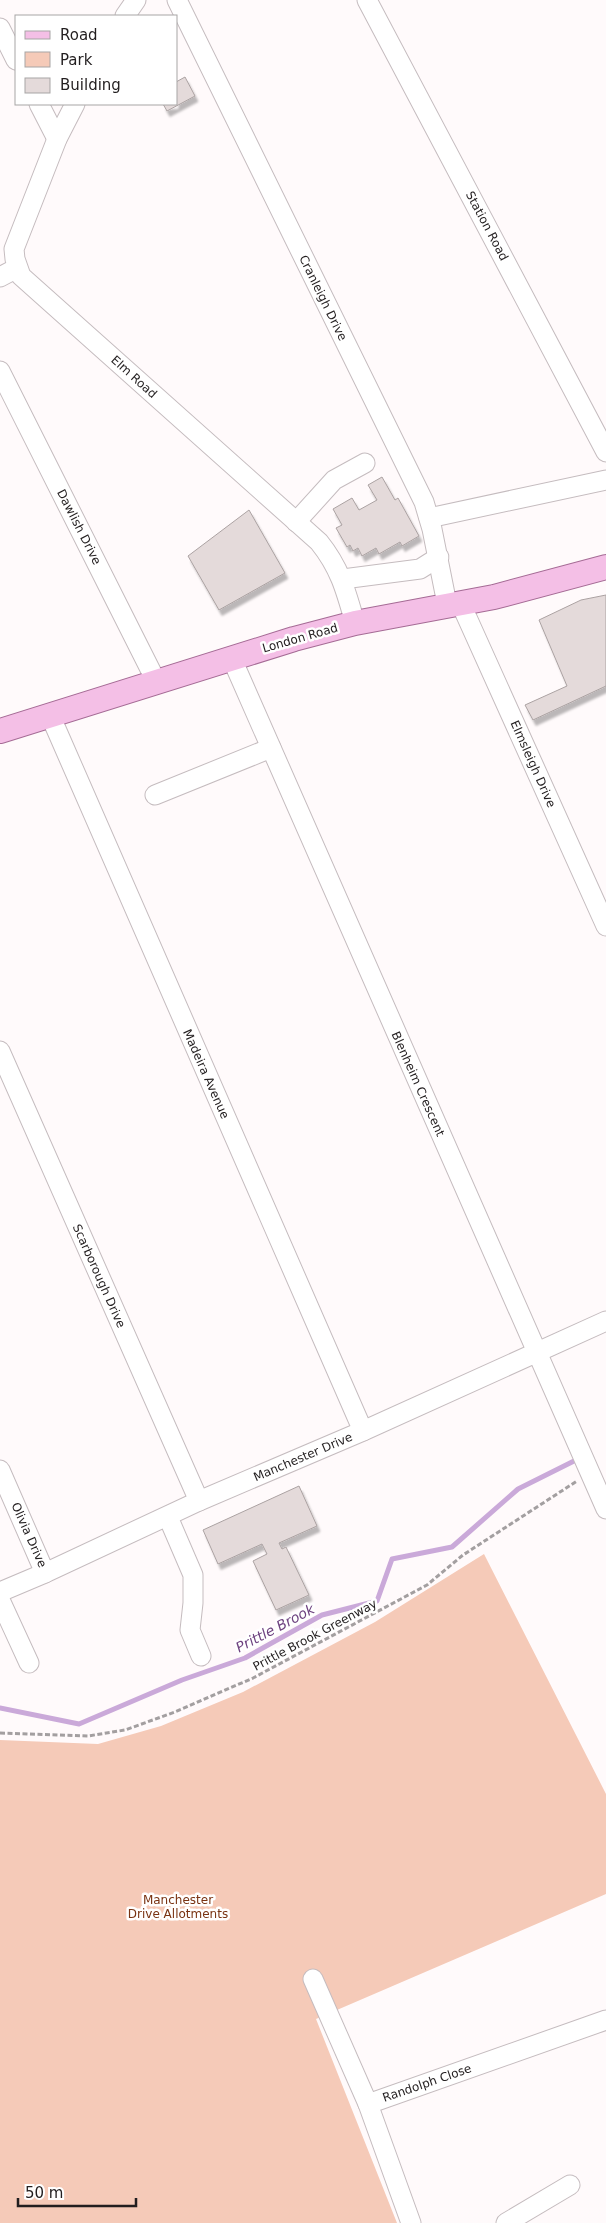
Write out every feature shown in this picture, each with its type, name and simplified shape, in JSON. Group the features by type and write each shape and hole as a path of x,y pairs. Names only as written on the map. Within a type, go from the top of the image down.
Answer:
{"main road":[{"name":"London Road","path":"1,728 157,683 294,639 356,623 453,603 494,597 606,567"}],"street":[{"path":"126,15 136,0"},
{"name":"Cranleigh Drive","path":"177,0 424,502 453,603"},
{"name":"Station Road","path":"368,0 606,452"},
{"path":"0,28 15,58"},
{"path":"40,105 57,139"},
{"path":"0,277 17,268 14,249 57,139 74,105"},
{"name":"Elm Road","path":"17,268 26,280 319,542 332,559 343,579 356,623"},
{"name":"Dawlish Drive","path":"0,371 157,683"},
{"path":"296,522 334,480 364,463"},
{"path":"429,518 606,480"},
{"path":"343,579 420,569 439,557"},
{"name":"Elmsleigh Drive","path":"453,603 606,926"},
{"name":"Blenheim Crescent","path":"232,659 606,1509"},
{"name":"Madeira Avenue","path":"50,715 363,1432"},
{"path":"155,795 271,748"},
{"name":"Scarborough Drive","path":"0,1051 199,1501"},
{"name":"Manchester Drive","path":"0,1592 168,1517 199,1501 363,1432 606,1321"},
{"name":"Olivia Drive","path":"0,1470 45,1573"},
{"path":"168,1517 193,1575 193,1603 190,1630 202,1656"},
{"path":"0,1600 29,1663"},
{"path":"313,1979 368,2104"},
{"name":"Randolph Close","path":"411,2223 368,2104 606,2020"},
{"path":"506,2223 570,2185"}],"path":[{"name":"Prittle Brook Greenway","path":"0,1733 88,1736 125,1730 184,1708 253,1678 427,1585 463,1555 590,1473"}],"green space":[{"name":"Manchester Drive Allotments","path":"484,1554 606,1794 606,1894 316,2019 397,2223 0,2223 0,1740 98,1744 161,1726 243,1692 375,1622"}],"building":[{"path":"185,77 195,96 167,111 164,105 178,105 178,81"},
{"path":"382,477 395,500 398,498 419,536 402,546 400,542 379,554 376,548 362,556 358,548 353,551 350,545 347,547 336,528 342,525 333,509 352,498 359,510 377,500 368,485"},
{"path":"249,510 285,573 219,610 188,556"},
{"path":"606,595 606,686 533,720 525,705 567,686 539,620 581,600"},
{"path":"299,1486 317,1526 279,1543 282,1549 286,1547 309,1595 276,1610 253,1561 267,1554 262,1544 218,1564 203,1530"}],"waterway":[{"name":"Prittle Brook","path":"0,1708 79,1724 182,1680 245,1658 322,1615 377,1601 392,1559 452,1547 518,1489 574,1461"}]}
